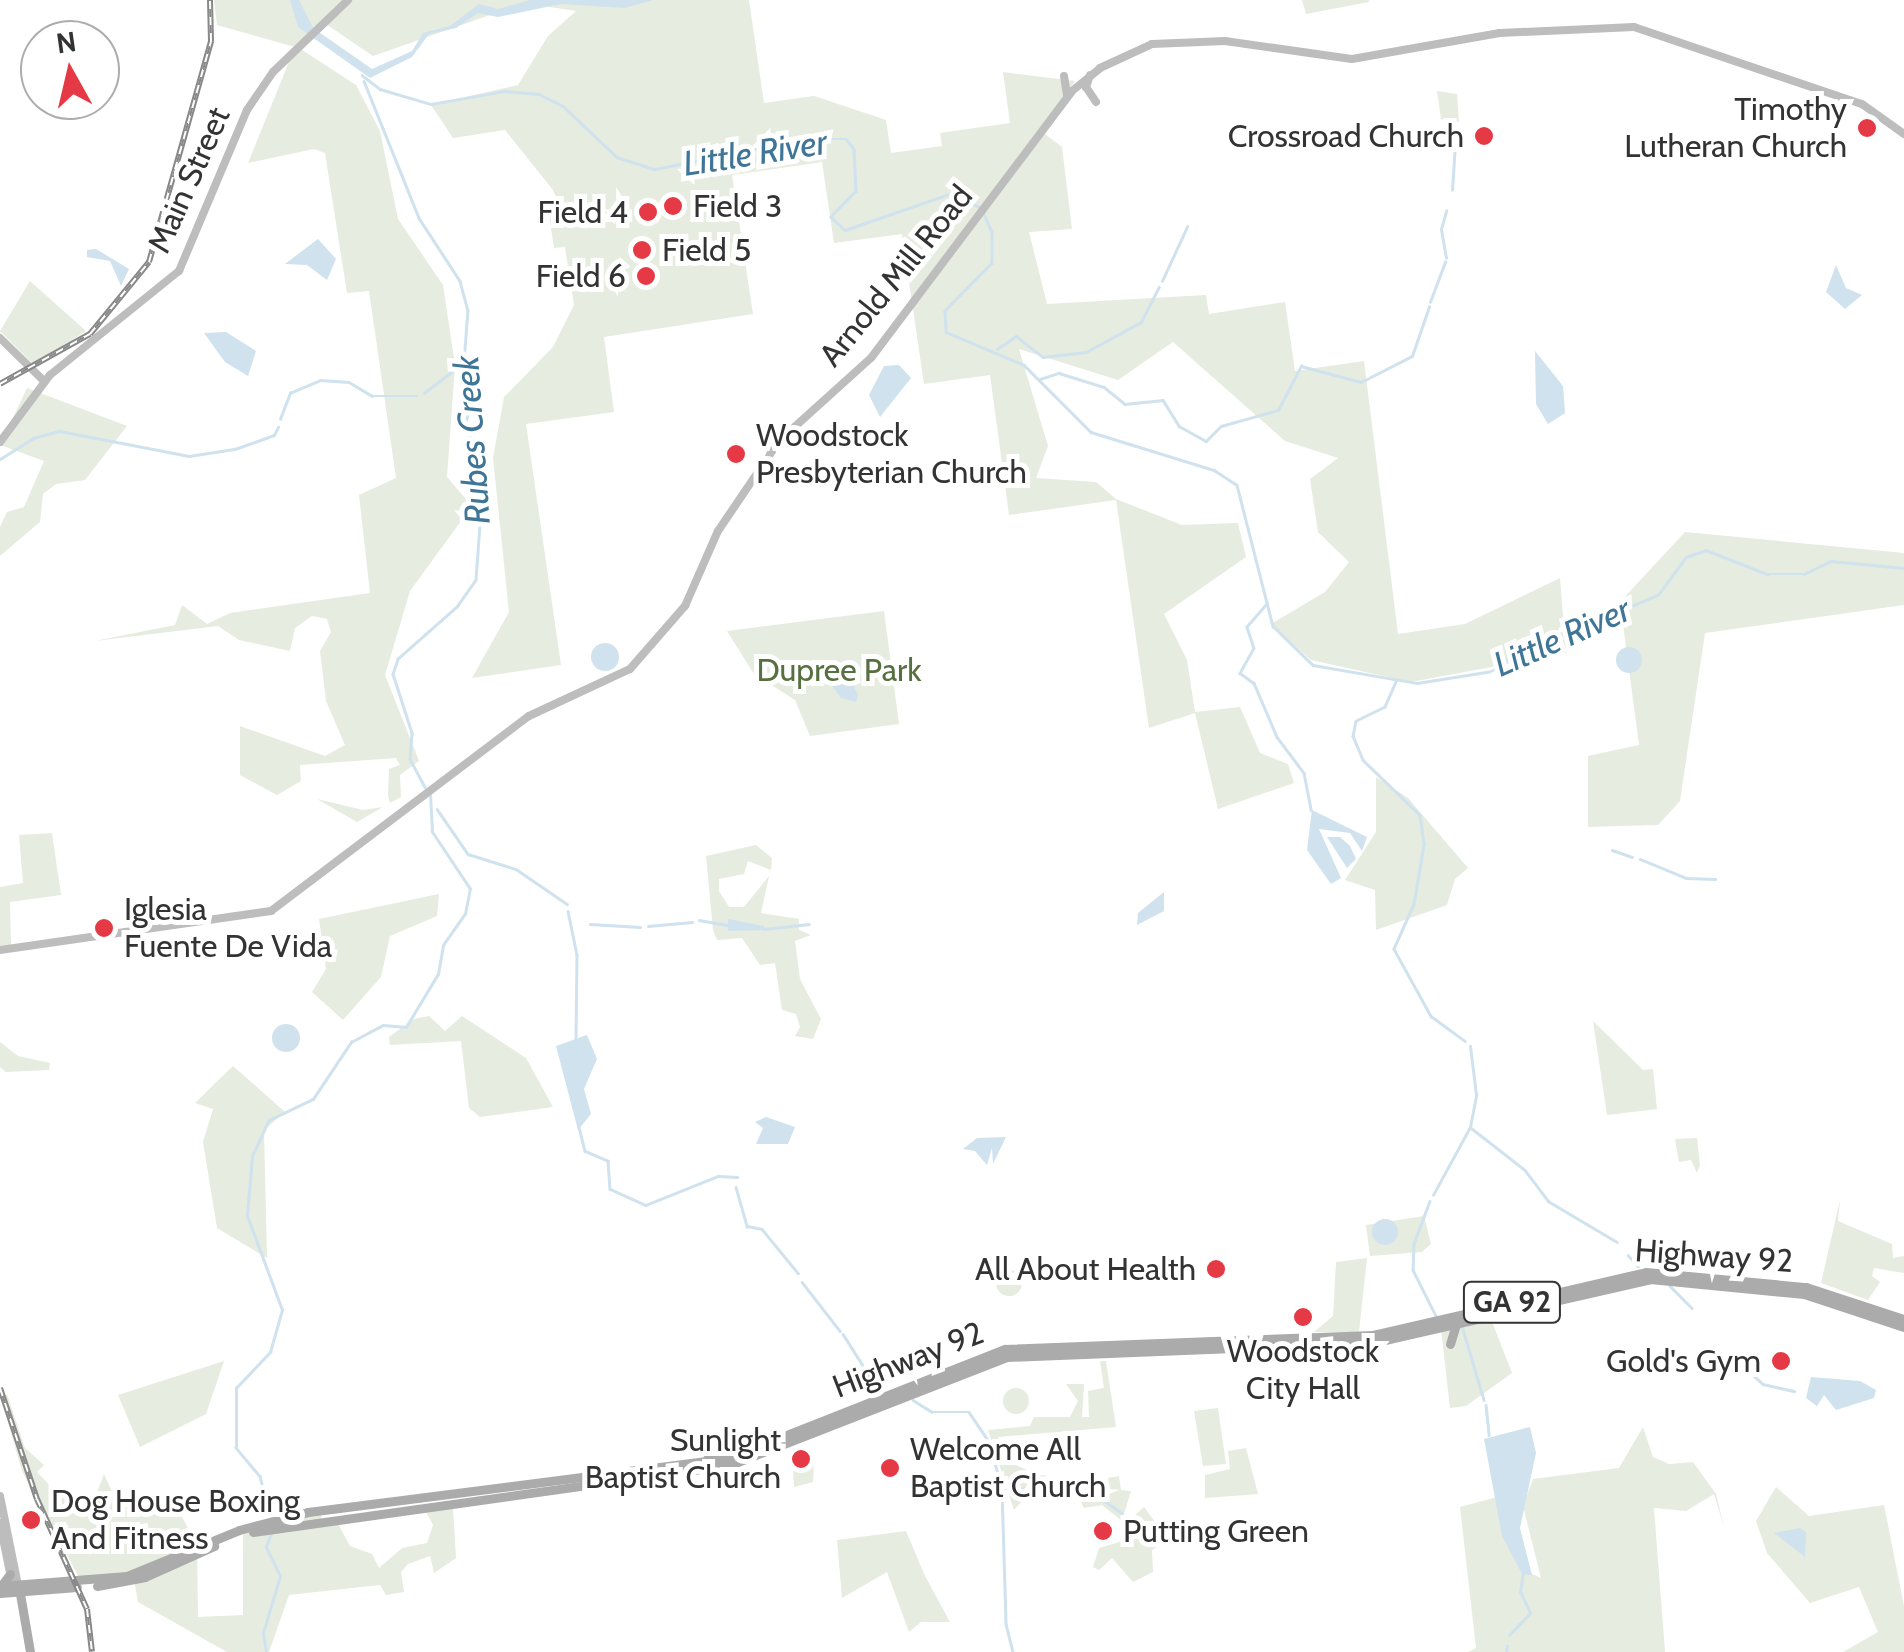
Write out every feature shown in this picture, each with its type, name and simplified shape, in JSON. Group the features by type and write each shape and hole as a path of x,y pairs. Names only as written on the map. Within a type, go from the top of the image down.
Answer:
{"main road":[{"name":"Main Street","path":"0,442 42,383 179,271 244,116 297,47 348,0"},
{"name":"Arnold Mill Road","path":"0,950 270,911 529,716 626,672 685,606 712,542 779,441 868,362 1067,97 1091,74 1172,39 1352,58 1512,32 1646,29 1869,107 1904,134"},
{"path":"1503,45 1512,32"},
{"path":"1091,74 1086,86 1096,102"},
{"path":"1064,76 1067,97 1083,96"},
{"path":"1050,118 1053,134"},
{"path":"0,341 42,383"},
{"name":"Highway 92","path":"99,1583 298,1514 700,1473 975,1354 1121,1350 1278,1339 1287,1328 1296,1338 1387,1333 1626,1274 1660,1272 1669,1261 1676,1273 1693,1274 1704,1264 1712,1280"},
{"name":"Highway 92","path":"714,1464 852,1420 983,1362 1061,1342 1144,1351 1153,1358 1159,1350 1178,1347 1193,1350 1376,1342 1626,1282 1730,1278 1740,1269 1751,1284 1814,1297 1904,1327"},
{"path":"1712,1280 1740,1294 1751,1284"},
{"name":"Highway 92","path":"1751,1284 1814,1288 1904,1319"},
{"path":"1434,1329 1445,1331 1450,1344 1450,1330 1458,1323"},
{"path":"1024,1352 1061,1342 1100,1345"},
{"path":"1366,1358 1376,1342"},
{"path":"929,1384 975,1354"},
{"path":"851,1400 864,1403"},
{"path":"700,1473 714,1464 702,1448"},
{"path":"700,1473 743,1453"},
{"name":"Highway 92","path":"14,1589 132,1580 236,1538 299,1521 700,1473"},
{"path":"0,1496 14,1589"},
{"path":"0,1523 27,1652"}],"green space":[{"path":"214,0 749,0 764,103 814,96 886,120 891,153 942,146 940,133 1010,123 1003,72 1075,81 1041,131 1062,147 1072,229 1029,232 1047,304 1206,295 1209,314 1285,302 1295,371 1364,361 1398,634 1465,624 1560,578 1566,653 1411,682 1311,660 1271,624 1325,592 1349,562 1318,532 1310,479 1338,458 1285,441 1173,342 1118,380 1019,349 1048,446 1036,478 1096,482 1116,499 1182,525 1238,523 1246,557 1164,614 1187,660 1195,712 1240,707 1260,753 1288,764 1294,783 1218,809 1195,713 1149,728 1116,500 1009,515 990,375 924,384 902,234 834,243 822,162 732,175 753,314 604,337 614,412 526,424 561,665 472,678 509,612 493,458 504,397 553,347 574,305 565,247 554,248 547,201 557,199 553,190 505,130 453,138 431,105 518,85 548,36 576,11 524,3 373,56 323,22 296,46 356,85 380,131 398,219 443,285 455,365 447,477 472,506 410,591 385,675 419,761 400,775 401,797 390,803 388,796 389,769 400,765 396,758 300,765 301,781 277,795 240,775 240,726 325,756 345,745 326,701 320,651 331,632 327,619 312,616 295,628 290,651 239,640 218,626 95,641 175,625 182,605 207,624 230,613 370,593 359,495 396,478 369,291 347,293 325,153 314,149 248,163 295,47 217,25"},
{"path":"1302,0 1369,0 1369,2 1306,14"},
{"path":"1437,91 1457,94 1459,122 1441,119"},
{"path":"30,281 86,331 34,365 0,331"},
{"path":"27,388 127,426 85,480 56,484 43,494 40,522 0,556 0,527 7,512 24,507 44,461 0,445"},
{"path":"1685,532 1904,553 1904,605 1705,633 1680,801 1658,825 1588,827 1588,756 1639,745 1620,602"},
{"name":"Dupree Park","path":"884,611 899,724 810,736 795,700 754,674 727,631"},
{"path":"1376,777 1408,798 1468,868 1455,879 1447,905 1376,930 1375,890 1345,880 1376,832"},
{"path":"317,799 363,810 383,807 357,822"},
{"path":"52,833 61,895 10,902 11,945 0,946 0,887 23,883 19,835"},
{"path":"756,845 772,858 771,870 748,861 744,874 719,879 719,891 729,907 744,907 769,876 761,913 799,919 799,930 811,935 795,941 800,979 821,1019 813,1039 795,1036 800,1027 796,1014 782,1010 775,963 760,965 742,938 717,940 713,930 706,856"},
{"path":"439,894 437,916 390,936 381,977 343,1020 312,992 326,969 319,919"},
{"path":"429,1016 445,1031 462,1016 526,1058 553,1107 480,1117 469,1108 461,1041 390,1045 389,1037 414,1019"},
{"path":"1593,1021 1643,1070 1653,1069 1657,1109 1607,1115"},
{"path":"0,1042 18,1056 50,1063 49,1070 6,1072 0,1067"},
{"path":"233,1066 285,1112 264,1130 267,1258 217,1228 203,1142 213,1109 195,1103"},
{"path":"1697,1138 1697,1173 1691,1160 1679,1162 1675,1139"},
{"path":"1840,1200 1838,1221 1892,1244 1893,1258 1904,1256 1904,1273 1874,1268 1872,1276 1880,1282 1868,1300 1821,1283"},
{"path":"1424,1216 1431,1244 1422,1252 1370,1256 1366,1225"},
{"path":"1367,1258 1359,1332 1314,1332 1333,1316 1336,1262"},
{"path":"1009,1270 1018,1274 1022,1283 1018,1292 1009,1296 1000,1292 996,1283 1000,1274"},
{"path":"1489,1314 1512,1373 1466,1406 1450,1408 1440,1320"},
{"path":"224,1361 206,1414 140,1447 118,1395"},
{"path":"1100,1361 1106,1361 1116,1427 998,1437 1013,1464 1039,1475 1100,1480 1097,1490 1108,1494 1120,1490 1110,1489 1108,1478 1119,1476 1121,1490 1131,1491 1122,1521 1102,1505 1084,1508 1079,1498 1062,1494 1024,1499 1014,1510 988,1430 1030,1426 1034,1417 1070,1417 1078,1401 1066,1384 1084,1384 1082,1417 1089,1417 1088,1391 1104,1388"},
{"path":"1016,1388 1025,1392 1029,1401 1025,1410 1016,1414 1007,1410 1003,1401 1007,1392"},
{"path":"7,1394 25,1448 44,1465 37,1472 52,1488 83,1506 92,1506 104,1474 117,1503 141,1507 170,1493 197,1546 198,1617 243,1615 243,1527 320,1510 323,1526 337,1522 350,1546 372,1554 379,1568 402,1548 427,1543 433,1525 425,1510 453,1507 456,1558 434,1573 430,1556 408,1564 401,1572 404,1592 386,1595 380,1585 289,1595 269,1652 227,1652 138,1602 133,1574 82,1583 22,1471 1,1398"},
{"path":"1218,1408 1226,1464 1203,1466 1194,1411"},
{"path":"1643,1427 1653,1457 1669,1464 1693,1462 1716,1494 1724,1527 1714,1494 1686,1511 1654,1508 1665,1652 1468,1652 1476,1648 1460,1507 1505,1495 1526,1571 1541,1578 1523,1506 1533,1479 1619,1468"},
{"path":"1246,1448 1258,1494 1205,1498 1205,1475 1230,1469 1228,1451"},
{"path":"814,1460 813,1482 794,1487 793,1470"},
{"path":"1776,1487 1809,1516 1884,1505 1904,1606 1904,1652 1843,1652 1878,1632 1859,1587 1810,1603 1767,1553 1756,1521"},
{"path":"1144,1507 1163,1533 1163,1543 1152,1550 1153,1572 1133,1582 1112,1558 1099,1570 1093,1567 1099,1548 1140,1536 1132,1518"},
{"path":"906,1531 950,1622 921,1622 909,1632 887,1572 842,1598 837,1540"}],"water":[{"path":"290,0 299,0 313,28 372,69 412,51 423,33 450,26 479,4 498,9 530,0 653,0 625,8 561,4 498,17 478,13 456,28 429,34 412,57 370,78 298,27"},
{"path":"318,239 336,259 327,280 307,265 285,264"},
{"path":"96,249 129,269 121,286 110,261 87,257 87,250"},
{"path":"1836,265 1846,288 1862,295 1845,309 1826,292"},
{"path":"226,332 256,351 248,376 225,362 204,333"},
{"path":"1535,351 1563,386 1565,413 1548,424 1536,404"},
{"path":"899,365 911,378 880,417 869,395 884,366"},
{"path":"605,643 615,647 619,657 615,667 605,671 595,667 591,657 595,647"},
{"path":"1629,647 1638,651 1642,660 1638,669 1629,673 1620,669 1616,660 1620,651"},
{"path":"844,665 858,695 856,702 841,698 821,671"},
{"path":"1312,810 1367,837 1362,851 1350,833 1319,829 1341,878 1331,884 1307,850"},
{"path":"1327,837 1340,837 1350,846 1356,859 1347,868"},
{"path":"1164,892 1164,911 1137,925 1138,913"},
{"path":"728,919 764,926 765,930 728,931"},
{"path":"286,1024 296,1028 300,1038 296,1048 286,1052 276,1048 272,1038 276,1028"},
{"path":"587,1035 597,1059 584,1089 591,1114 578,1130 556,1046"},
{"path":"766,1117 795,1127 788,1144 756,1144 763,1128 755,1122"},
{"path":"1006,1137 993,1164 992,1148 987,1165 975,1151 963,1149 977,1138"},
{"path":"1385,1219 1394,1223 1398,1232 1394,1241 1385,1245 1376,1241 1372,1232 1376,1223"},
{"path":"1811,1377 1860,1381 1876,1390 1874,1398 1836,1410 1824,1395 1817,1406 1806,1398"},
{"path":"1530,1427 1536,1453 1520,1528 1532,1575 1522,1574 1502,1536 1484,1439"},
{"path":"1800,1528 1806,1532 1805,1557 1774,1533"}],"waterway":[{"name":"Little River","path":"362,75 380,89 431,104 505,91 539,94 563,106 617,157 655,169 804,139 846,139 854,149 856,191 831,217 845,230 952,193 979,207"},
{"name":"Rubes Creek","path":"364,81 419,218 460,281 468,310 464,362 472,400 466,423 480,470 472,497 480,525 476,580 458,606 398,659 393,674 412,733 410,759 425,787"},
{"path":"1452,190 1455,143"},
{"path":"1446,211 1441,229 1446,258"},
{"name":"Little River","path":"984,214 992,232 992,263 945,311 946,332 1024,365 1091,432 1214,470 1237,485 1273,626 1313,665 1417,683 1492,671 1513,655 1658,595 1686,557 1706,550 1767,574 1804,574 1831,561 1904,568"},
{"path":"1162,281 1187,227"},
{"path":"1430,302 1445,262"},
{"path":"997,349 1016,336 1043,357 1086,352 1141,322 1159,287"},
{"path":"1040,379 1059,373 1104,387 1125,404 1163,400 1179,426 1206,441 1221,426 1278,410 1301,366 1361,382 1412,356 1429,307"},
{"path":"424,393 463,363"},
{"path":"280,419 290,393 320,380 349,382 372,396 417,396"},
{"path":"0,459 33,438 60,431 189,456 235,449 274,435 278,427"},
{"path":"1267,604 1247,627 1254,648 1240,673 1254,683 1277,737 1304,773 1311,810"},
{"path":"1396,682 1385,707 1356,721 1353,736 1363,760 1420,815 1424,845 1414,904 1394,949 1431,1016 1465,1041"},
{"name":"Rubes Creek","path":"268,1515 260,1477 236,1448 236,1388 270,1352 282,1310 247,1216 252,1156 269,1120 313,1099 351,1042 383,1025 406,1027 438,974 443,945 465,914 470,889 432,832 430,793"},
{"path":"437,809 468,854 516,869 567,904"},
{"path":"1612,850 1632,857"},
{"path":"1640,859 1686,878 1715,879"},
{"path":"568,911 577,955 576,1040"},
{"path":"699,920 727,925"},
{"path":"648,926 692,922"},
{"path":"590,924 640,927"},
{"path":"764,929 809,924"},
{"path":"1433,1195 1470,1127 1476,1095 1470,1046"},
{"path":"579,1127 585,1151 608,1161 610,1189 646,1205 718,1176 737,1177"},
{"path":"1470,1127 1525,1170 1548,1201 1617,1242"},
{"path":"736,1187 747,1226 762,1229 798,1273"},
{"path":"1430,1201 1414,1244 1413,1270 1436,1316"},
{"path":"1628,1255 1638,1266"},
{"path":"802,1282 840,1331"},
{"path":"1670,1286 1692,1308"},
{"path":"1462,1326 1484,1400"},
{"path":"843,1334 874,1383"},
{"path":"1730,1354 1763,1384 1794,1391"},
{"path":"913,1400 932,1412 969,1412 989,1442 1002,1488 1006,1624 1013,1652"},
{"path":"1486,1405 1489,1435"},
{"path":"1004,1490 1065,1486 1098,1496 1121,1513"},
{"name":"Rubes Creek","path":"266,1652 263,1633 280,1576 266,1547 271,1533"},
{"path":"1509,1635 1530,1613 1520,1592 1523,1574"},
{"path":"1506,1652 1507,1646"}],"railway":[{"path":"0,384 90,334 149,262 211,41 210,0"},
{"path":"0,1388 37,1499 87,1609 92,1652"}],"place":[{"name":"Timothy Lutheran Church","path":"1867,128"},
{"name":"Crossroad Church","path":"1484,136"},
{"name":"Field 3","path":"673,206"},
{"name":"Field 4","path":"648,212"},
{"name":"Field 5","path":"642,250"},
{"name":"Field 6","path":"646,276"},
{"name":"Woodstock Presbyterian Church","path":"736,454"},
{"name":"Iglesia Fuente De Vida","path":"104,928"},
{"name":"All About Health","path":"1216,1269"},
{"name":"Woodstock City Hall","path":"1303,1317"},
{"name":"Gold's Gym","path":"1781,1361"},
{"name":"Sunlight Baptist Church","path":"801,1459"},
{"name":"Welcome All Baptist Church","path":"890,1468"},
{"name":"Dog House Boxing And Fitness","path":"31,1520"},
{"name":"Putting Green","path":"1103,1531"}]}
